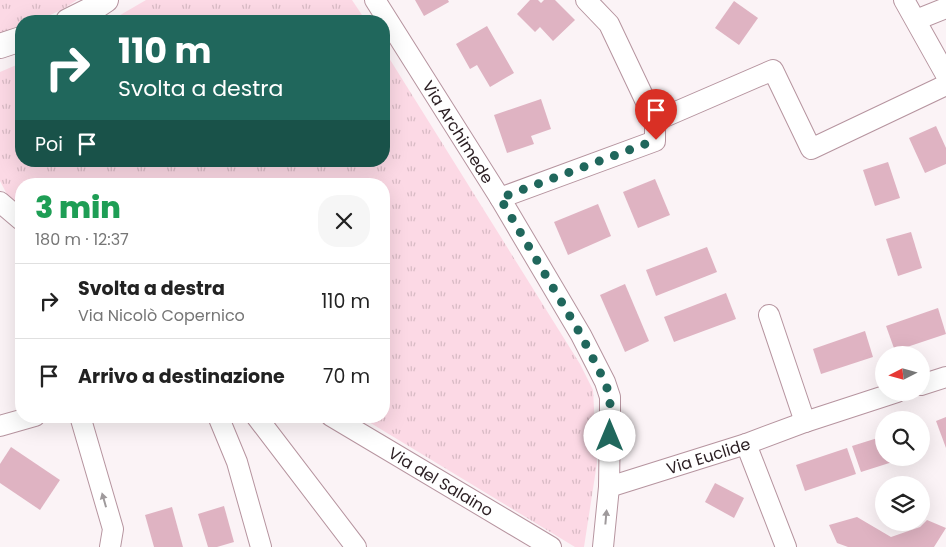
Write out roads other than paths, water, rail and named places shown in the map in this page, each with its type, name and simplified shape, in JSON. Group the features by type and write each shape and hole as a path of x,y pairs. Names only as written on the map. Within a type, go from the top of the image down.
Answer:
{"street":[{"path":"80,15 106,0"},
{"name":"Via Archimede","path":"374,0 384,15"},
{"path":"500,198 656,140 655,121 609,24 586,0"},
{"path":"904,0 946,75"},
{"path":"916,20 946,8"},
{"name":"Via Archimede","path":"390,25 500,198 581,335 605,382 610,404 608,487 603,547"},
{"path":"0,46 15,41"},
{"path":"655,121 773,70 811,149 946,85"},
{"path":"0,202 15,215"},
{"path":"768,315 805,422"},
{"path":"930,382 946,377"},
{"name":"Via Euclide","path":"608,487 746,444 875,399"},
{"path":"0,426 15,422"},
{"path":"82,423 113,530 110,547"},
{"path":"221,423 237,462 262,547"},
{"path":"261,423 356,547"},
{"name":"Via del Salaino","path":"343,423 551,547"},
{"path":"746,444 786,547"}]}
